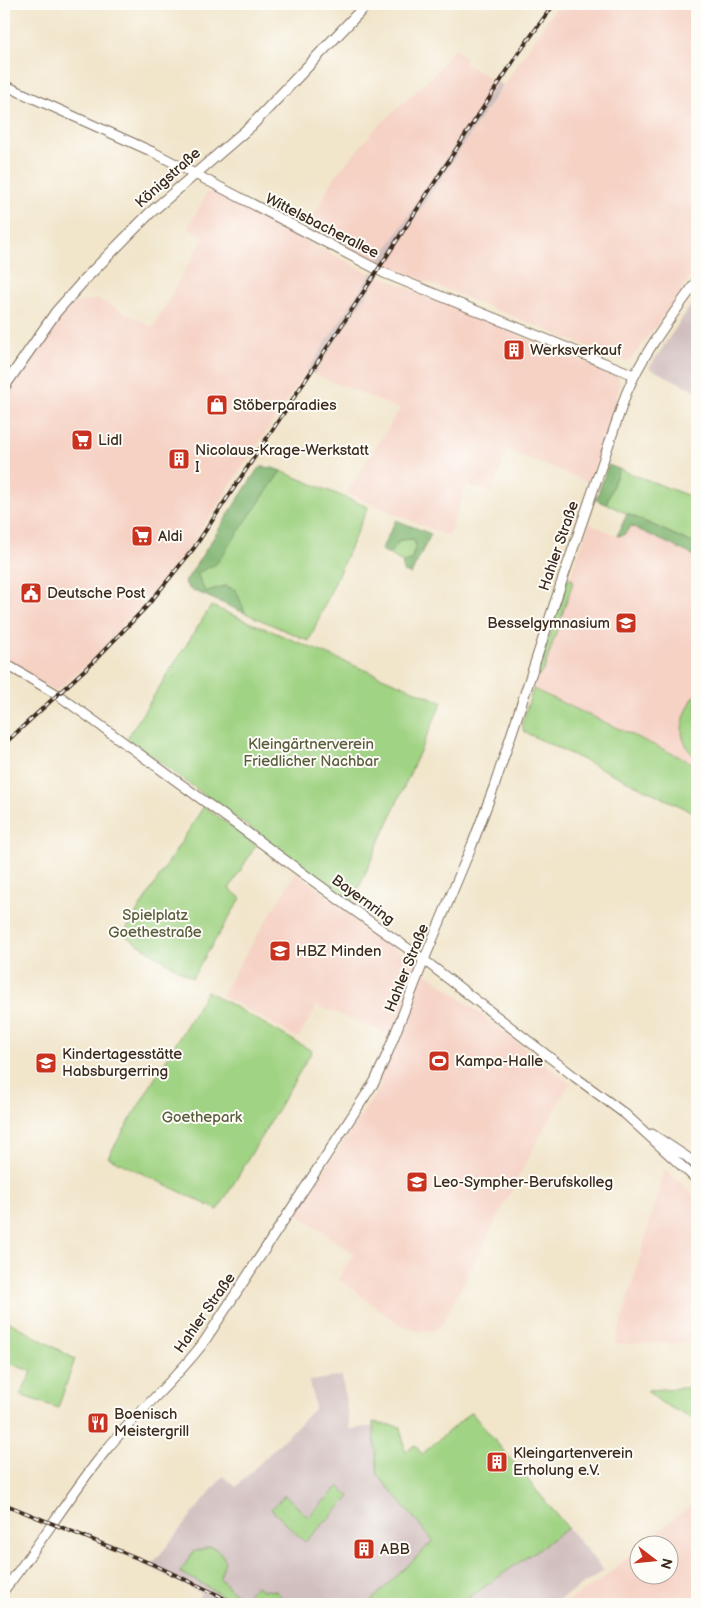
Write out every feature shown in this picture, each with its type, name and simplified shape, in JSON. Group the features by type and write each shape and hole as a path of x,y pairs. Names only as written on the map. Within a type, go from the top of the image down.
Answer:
{"main road":[{"name":"Königstraße","path":"4,386 56,312 81,284 150,213 256,120 367,4"}],"street":[{"name":"Wittelsbacherallee","path":"4,85 153,152 384,273 634,375"},
{"name":"Hahler Straße","path":"4,1590 104,1452 177,1376 204,1342 374,1081 388,1052 494,787 599,470 634,375 653,344 697,282"},
{"name":"Bayernring","path":"4,663 58,695 424,960 637,1124 687,1157 697,1166"},
{"name":"Bayernring","path":"637,1124 697,1180"}],"shaded area":[{"path":"558,4 697,4 697,266 682,291 631,359 624,361 384,265"},
{"path":"454,49 466,57 464,63 497,82 378,262 313,226 311,220 336,175 376,128 435,74"},
{"path":"497,82 503,85 384,265 378,262"},
{"path":"208,191 371,274 193,542 94,657 56,692 4,660 4,397 70,304 98,299 153,327 204,237 188,228"},
{"path":"372,272 379,276 314,374 307,371"},
{"path":"379,276 615,374 619,379 620,387 589,482 507,450 492,493 467,485 448,536 346,493 400,409 314,374"},
{"path":"697,296 697,391 649,368"},
{"name":"Besselgymnasium","path":"589,523 617,536 627,532 631,526 697,557 697,765 533,689"},
{"path":"296,872 570,1083 534,1147 441,1326 435,1330 419,1331 397,1323 338,1278 354,1254 296,1213 382,1084 372,1073 388,1034 317,1006 298,1038 221,995"},
{"path":"665,1169 697,1198 697,1343 615,1344"},
{"path":"342,1376 350,1429 373,1426 378,1475 475,1593 568,1528 604,1571 552,1604 195,1604 201,1593 150,1567 223,1476 236,1487 315,1408 310,1381"},
{"path":"696,1501 697,1604 563,1604 600,1581 628,1557 628,1586 678,1586 678,1536 653,1536"}],"green space":[{"path":"608,465 619,469 606,504 596,500"},
{"path":"262,467 281,471 216,564 197,573 205,592 225,586 236,590 245,613 188,588 185,582 257,470"},
{"path":"619,469 697,499 697,545 606,504"},
{"path":"281,471 368,507 309,641 245,613 236,590 225,586 205,592 197,573 216,563"},
{"path":"627,514 697,545 697,557 631,526 624,535 617,536"},
{"path":"396,520 431,534 411,574 404,572 402,562 411,561 416,545 413,539 400,540 389,554 381,550"},
{"path":"413,539 416,545 411,561 402,562 389,554 400,540"},
{"path":"571,578 573,581 572,585 544,669 539,676 536,672 567,581"},
{"name":"Kleingärtnerverein Friedlicher Nachbar","path":"211,606 442,702 352,903 127,738"},
{"path":"533,689 697,765 697,814 524,732 522,723"},
{"path":"697,691 697,759 684,742 682,726 684,717"},
{"name":"Spielplatz Goethestraße","path":"204,806 256,845 229,889 241,898 192,978 127,937 125,931"},
{"name":"Goethepark","path":"207,991 312,1051 218,1210 108,1157"},
{"path":"4,1319 75,1359 58,1408 20,1395 32,1372 4,1361"},
{"path":"697,1387 697,1421 662,1403 648,1392 648,1390"},
{"path":"471,1412 568,1528 460,1604 368,1604 433,1541 378,1475 373,1422 401,1427 405,1452 415,1445 422,1454"},
{"path":"339,1486 350,1497 305,1542 271,1509 285,1495 308,1517"},
{"path":"209,1547 218,1551 225,1560 220,1578 232,1591 244,1598 256,1586 262,1590 276,1591 289,1604 237,1604 180,1572 193,1552"}],"railway":[{"path":"4,744 93,662 147,606 194,548 518,54 554,4"},
{"path":"4,1504 152,1564 233,1604"},
{"path":"689,1604 697,1599"}],"place":[{"name":"Werksverkauf","path":"514,350"},
{"name":"Stöberparadies","path":"217,405"},
{"name":"Lidl","path":"82,440"},
{"name":"Nicolaus-Krage-Werkstatt I","path":"179,459"},
{"name":"Aldi","path":"142,536"},
{"name":"Deutsche Post","path":"31,593"},
{"name":"Besselgymnasium","path":"626,623"},
{"name":"HBZ Minden","path":"280,951"},
{"name":"Kampa-Halle","path":"439,1061"},
{"name":"Kindertagesstätte Habsburgerring","path":"46,1063"},
{"name":"Leo-Sympher-Berufskolleg","path":"417,1182"},
{"name":"Boenisch Meistergrill","path":"98,1423"},
{"name":"Kleingartenverein Erholung e.V.","path":"497,1462"},
{"name":"ABB","path":"364,1549"}]}
